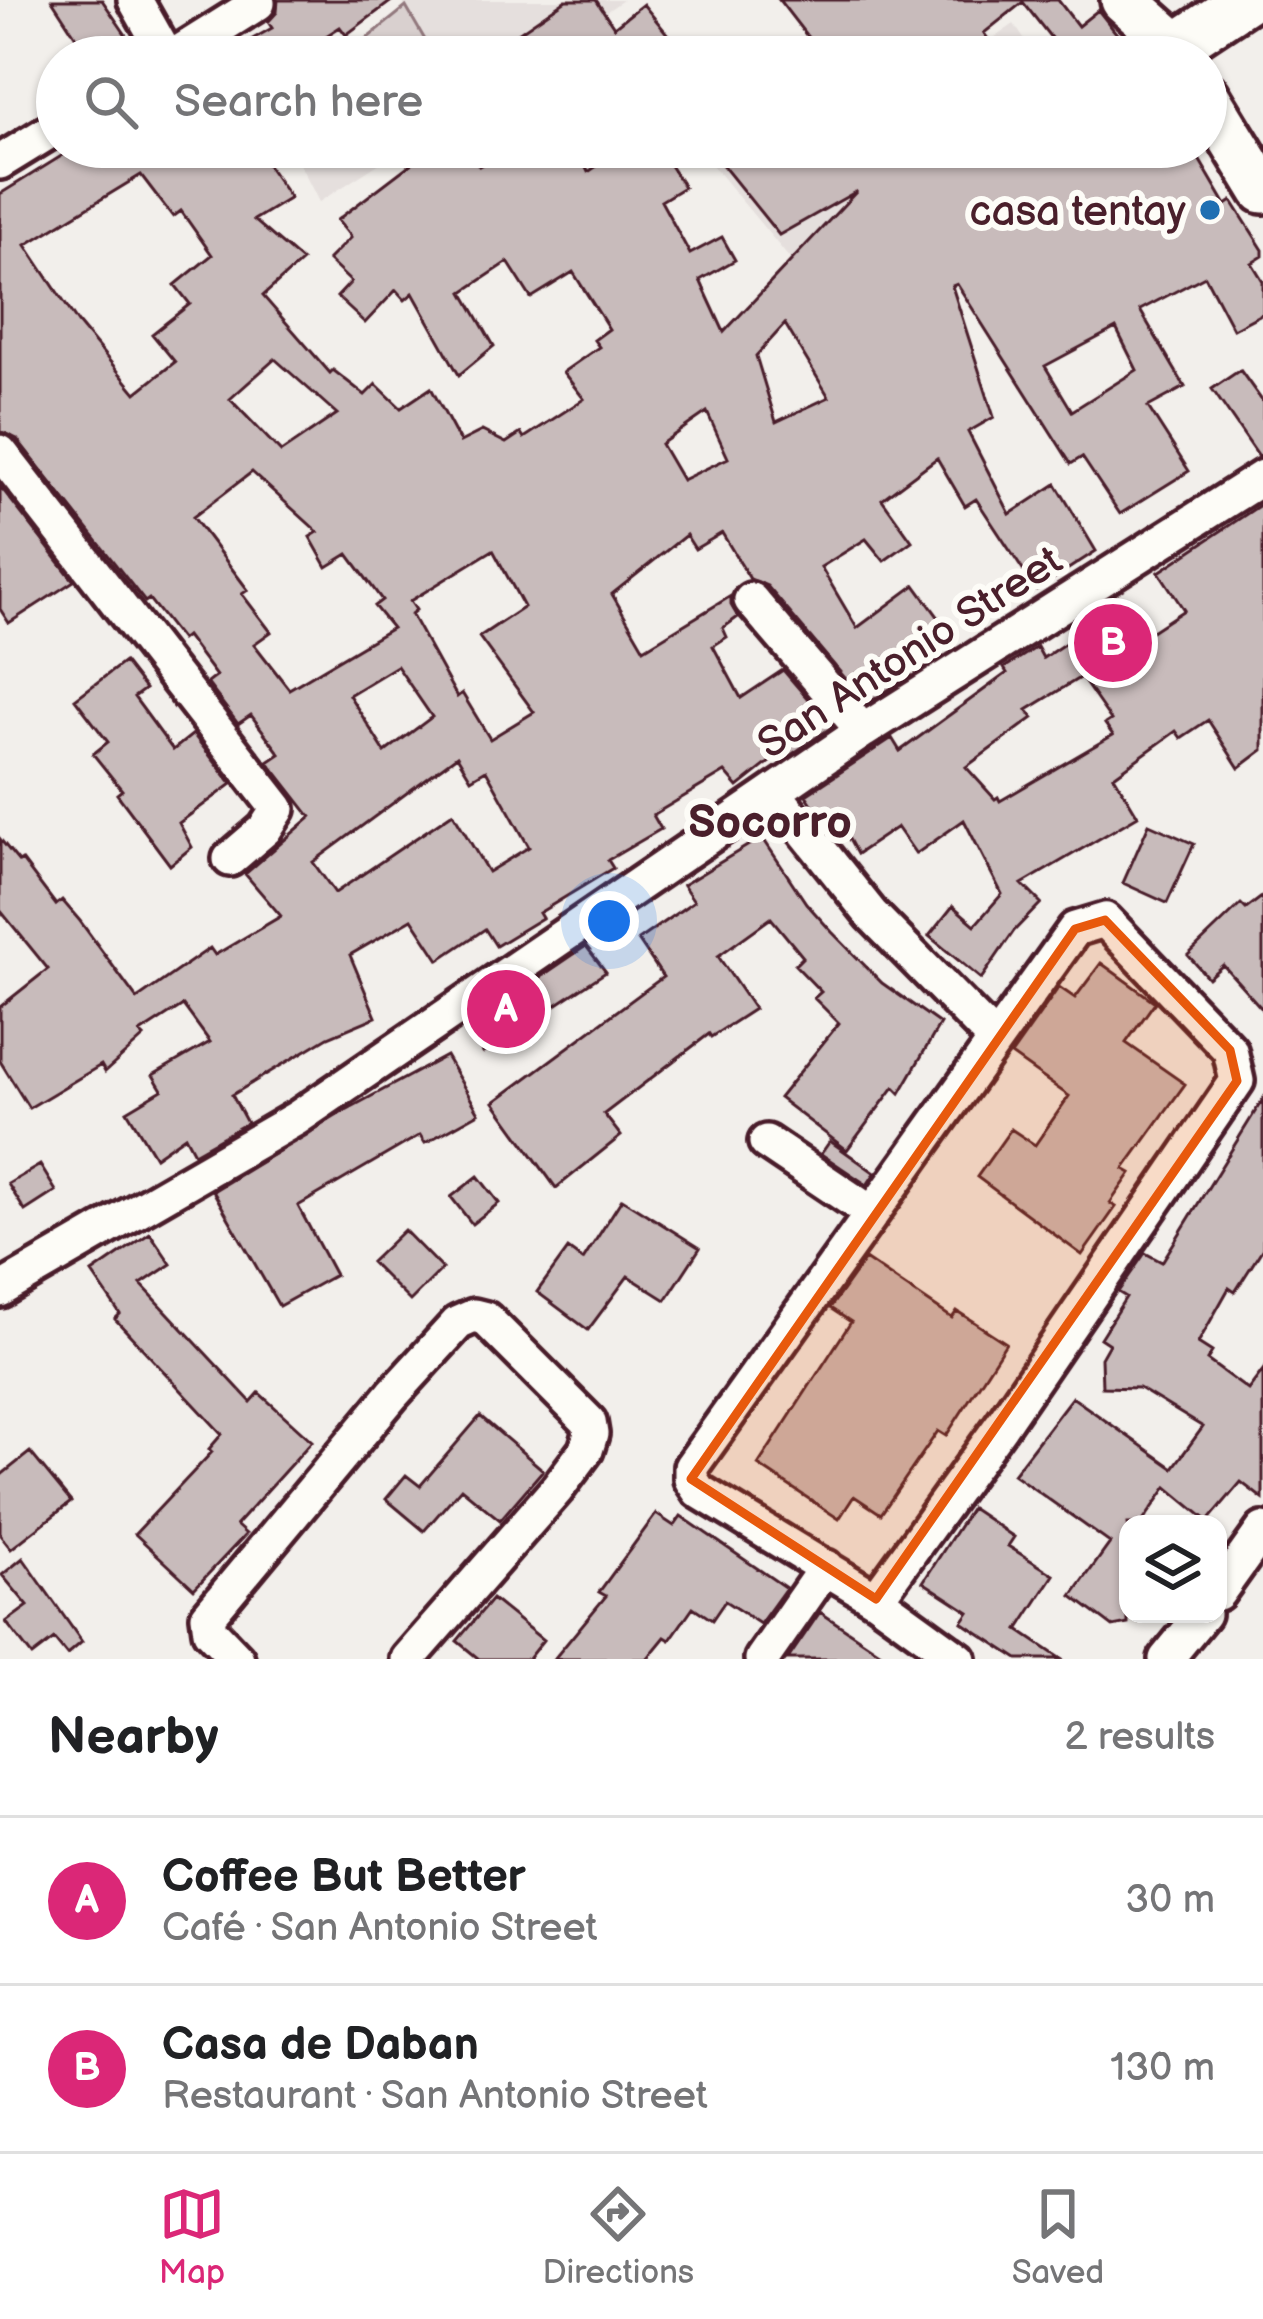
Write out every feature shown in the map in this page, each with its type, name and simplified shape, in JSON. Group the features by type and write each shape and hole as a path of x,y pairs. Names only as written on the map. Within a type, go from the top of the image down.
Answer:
{"main road":[{"path":"1124,0 1163,36"},
{"path":"1199,36 1246,0"},
{"path":"1227,131 1263,190"}],"street":[{"path":"135,0 157,36"},
{"path":"204,36 258,3"},
{"path":"0,162 36,140"},
{"path":"0,452 278,809 265,829 230,859"},
{"name":"San Antonio Street","path":"0,1290 297,1118 863,730 1263,477"},
{"path":"751,600 863,730"},
{"path":"775,794 872,914 995,1040"},
{"path":"876,1599 1237,1082 1230,1050 1106,920 1075,929 691,1467 691,1479 699,1491 876,1599 959,1659"},
{"path":"766,1142 870,1212"},
{"path":"237,1659 210,1630 208,1616 393,1394 458,1323 474,1316 486,1319 589,1423 591,1434 586,1450 557,1490 408,1659"},
{"path":"1227,1580 1263,1530"},
{"path":"762,1659 826,1567"},
{"path":"1166,1659 1196,1623"}],"highlighted area":[{"path":"1105,920 1230,1050 1237,1081 876,1599 691,1479 1075,929"}],"shaded area":[{"path":"402,0 623,0 571,36 370,36 405,7"},
{"path":"406,7 423,36 370,36"},
{"path":"1014,24 1022,36 997,36"},
{"path":"302,168 372,168 319,202"},
{"path":"714,168 834,168 866,207 795,265"}],"building":[{"path":"52,0 102,0 127,36 75,36"},
{"path":"278,0 393,0 346,35 340,27 326,36 258,36 272,28 268,22 277,12"},
{"path":"566,0 596,0 614,27 643,4 669,36 514,36"},
{"path":"779,0 1058,0 1078,26 1098,10 1118,36 1050,36 1023,2 986,36 807,36"},
{"path":"42,168 269,168 290,198 254,220 302,261 263,296 330,373 333,370 365,395 376,384 401,408 431,388 460,442 482,431 506,443 521,433 524,438 584,399 563,372 599,347 594,340 609,329 573,272 531,298 508,262 463,292 494,346 459,375 413,293 405,300 396,290 365,323 337,297 351,282 328,260 351,237 337,220 405,168 586,168 588,172 594,168 672,168 684,187 661,201 690,254 722,237 735,260 700,280 724,332 857,191 779,235 725,168 1204,168 1226,205 1232,201 1263,250 1263,256 1252,263 1263,281 1263,313 1233,329 1205,276 1140,310 1185,387 1148,407 1189,471 1120,514 1082,457 1071,464 957,284 952,286 994,417 968,432 1010,514 1056,484 1096,551 1036,590 976,499 965,506 937,458 882,499 912,541 884,561 866,539 821,567 857,628 915,585 945,626 899,659 911,675 867,704 767,586 750,579 722,533 695,549 686,535 612,594 644,649 731,596 738,617 723,628 727,637 713,646 741,698 783,670 832,727 785,759 781,753 738,787 725,772 653,815 661,829 608,860 613,868 539,913 542,918 496,946 485,929 439,960 412,919 350,955 376,1017 328,1037 232,1095 247,1123 194,1153 185,1136 155,1157 127,1111 162,1090 153,1075 210,1042 183,1005 140,1033 144,1037 105,1072 101,1065 29,1108 0,1061 0,1007 48,969 0,910 0,839 56,905 62,900 80,921 137,999 210,948 215,955 281,916 245,874 311,817 268,762 280,754 251,715 238,724 207,683 216,676 186,636 181,640 149,599 145,602 17,439 0,431 0,194","holes":["141,175 173,217 181,211 212,255 175,285 190,304 152,334 175,362 136,393 78,323 26,245","785,324 829,397 776,422 756,356","1116,328 1137,370 1072,411 1045,366","275,359 337,414 281,452 230,399","707,412 728,458 682,480 661,444","252,472 318,532 310,537 327,567 348,554 382,600 374,606 392,628 289,689 254,644 271,632 242,594 248,590 193,517","493,550 524,607 479,637 534,712 490,739 462,693 457,697 411,614 416,610 410,601","397,666 432,717 385,752 349,695","457,756 471,779 486,770 529,847 488,872 453,813 335,893 313,862"]},
{"path":"1240,370 1263,402 1263,456 1259,457 1212,389"},
{"path":"0,486 74,581 9,623 0,609"},
{"path":"1263,503 1263,750 1239,768 1208,720 1181,738 1176,731 1114,776 1138,816 1022,884 1041,903 1014,931 981,979 929,936 953,906 975,925 1002,894 964,820 916,854 897,827 857,854 838,819 827,826 806,795 892,738 900,751 1037,647 1043,658 1067,642 1076,655 1134,615 1146,635 1184,610 1159,572","holes":["1081,677 1111,720 1105,724 1113,735 1000,801 966,767 1033,718 1027,710"]},
{"path":"124,662 145,689 134,697 173,750 193,734 232,784 179,823 192,847 170,865 93,754 108,742 75,699"},
{"path":"1149,824 1194,844 1167,903 1123,883"},
{"path":"762,837 806,903 832,932 882,983 940,1024 900,1093 894,1087 847,1150 779,1098 839,1023 814,998 821,992 795,965 803,957 771,918 718,956 754,1009 709,1034 604,1114 621,1136 556,1188 494,1102 663,977 638,940 694,901 683,885"},
{"path":"1263,896 1263,1010 1223,965 1208,978 1188,955 1241,904 1246,909"},
{"path":"586,946 606,972 483,1053 467,1027"},
{"path":"1101,963 1155,1002 1126,1043 1185,1084 1124,1169 1131,1173 1110,1203 1116,1207 1082,1255 977,1177 1011,1129 1035,1145 1069,1096 1011,1055 1059,987 1075,998"},
{"path":"446,1056 479,1113 425,1143 420,1135 298,1206 335,1275 279,1306 213,1191"},
{"path":"1263,1099 1263,1248 1235,1292 1229,1288 1198,1343 1212,1352 1207,1360 1248,1390 1263,1370 1263,1499 1241,1482 1213,1515 1201,1515 1167,1487 1147,1515 1119,1515 1119,1623 1128,1624 1113,1627 1072,1596 1110,1543 1013,1474 1072,1397 1173,1468 1203,1427 1139,1388 1102,1387 1101,1358 1109,1344 1100,1338 1126,1297 1118,1292 1145,1253 1162,1262"},
{"path":"830,1141 875,1173 867,1185 821,1154"},
{"path":"40,1165 56,1191 25,1211 8,1184"},
{"path":"478,1176 499,1203 472,1224 451,1197"},
{"path":"622,1199 700,1248 666,1300 628,1276 588,1330 537,1292 568,1249 583,1260"},
{"path":"404,1230 442,1269 410,1301 371,1262"},
{"path":"150,1233 171,1264 141,1284 251,1402 259,1393 312,1441 236,1525 246,1534 194,1589 135,1534 212,1452 209,1449 222,1434 115,1319 120,1314 92,1273"},
{"path":"865,1259 952,1318 957,1311 1006,1343 946,1436 938,1431 881,1514 854,1496 839,1519 758,1465 851,1322 830,1308"},
{"path":"480,1416 543,1470 500,1520 461,1488 424,1531 386,1499 406,1475 420,1486"},
{"path":"30,1452 71,1502 11,1549 0,1535 0,1476"},
{"path":"971,1508 1014,1537 1008,1546 1054,1575 1018,1630 1061,1659 1018,1659 962,1622 969,1612 923,1582"},
{"path":"656,1514 674,1526 681,1516 786,1588 760,1624 725,1601 712,1620 693,1607 670,1640 665,1637 647,1659 554,1659 606,1596 599,1592"},
{"path":"23,1558 82,1642 67,1655 54,1639 32,1656 6,1622 28,1606 2,1575"},
{"path":"492,1599 543,1640 528,1659 479,1659 457,1641"},
{"path":"820,1612 890,1659 788,1659"}],"place":[{"name":"casa tentay","path":"1210,210"},
{"name":"Casa de Daban","path":"1113,643"},
{"name":"Coffee But Better","path":"506,1009"}],"district":[{"name":"Socorro","path":"770,821"}]}
